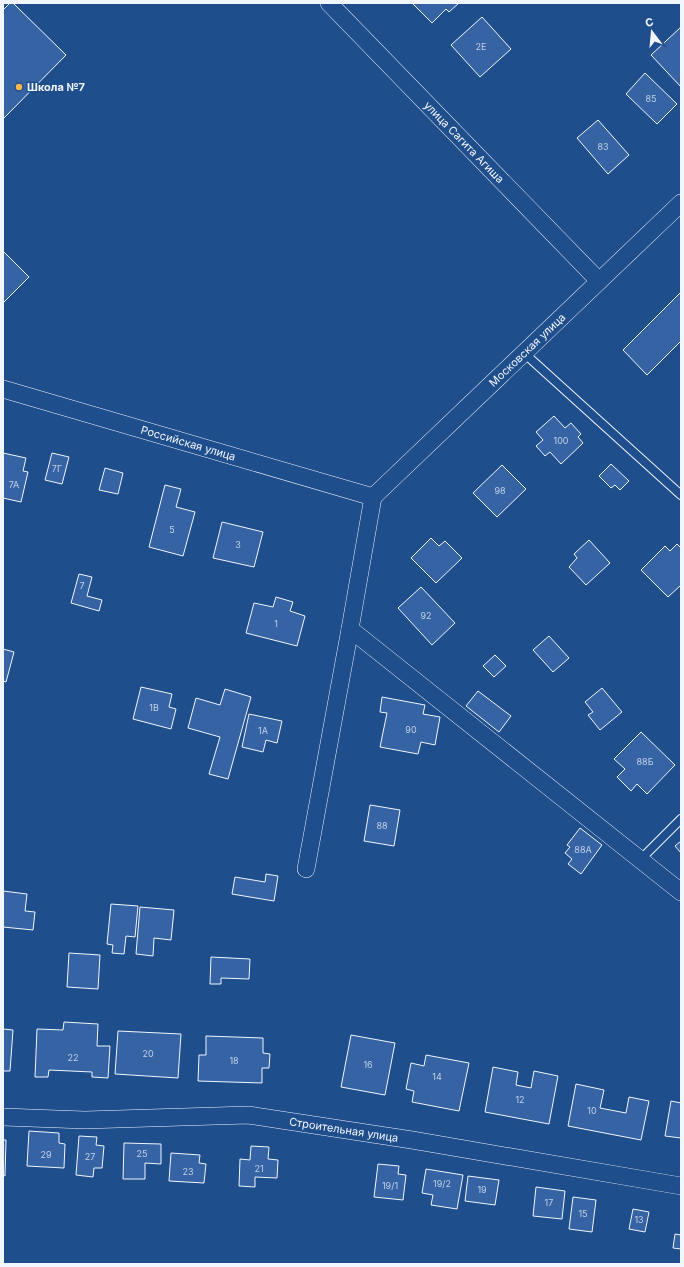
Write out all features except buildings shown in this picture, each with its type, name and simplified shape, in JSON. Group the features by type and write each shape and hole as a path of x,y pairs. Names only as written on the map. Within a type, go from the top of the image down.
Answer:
{"street":[{"name":"улица Сагита Агиша","path":"329,3 600,281"},
{"name":"Московская улица","path":"373,497 681,203"},
{"name":"Российская улица","path":"3,389 373,497"},
{"path":"306,869 373,497"},
{"path":"350,629 681,892"},
{"name":"Строительная улица","path":"3,1117 85,1120 248,1115 412,1140 681,1186"}],"lane":[{"path":"524,352 681,496"},
{"path":"640,860 681,819"}],"place":[{"name":"Школа №7","path":"19,87"}]}
